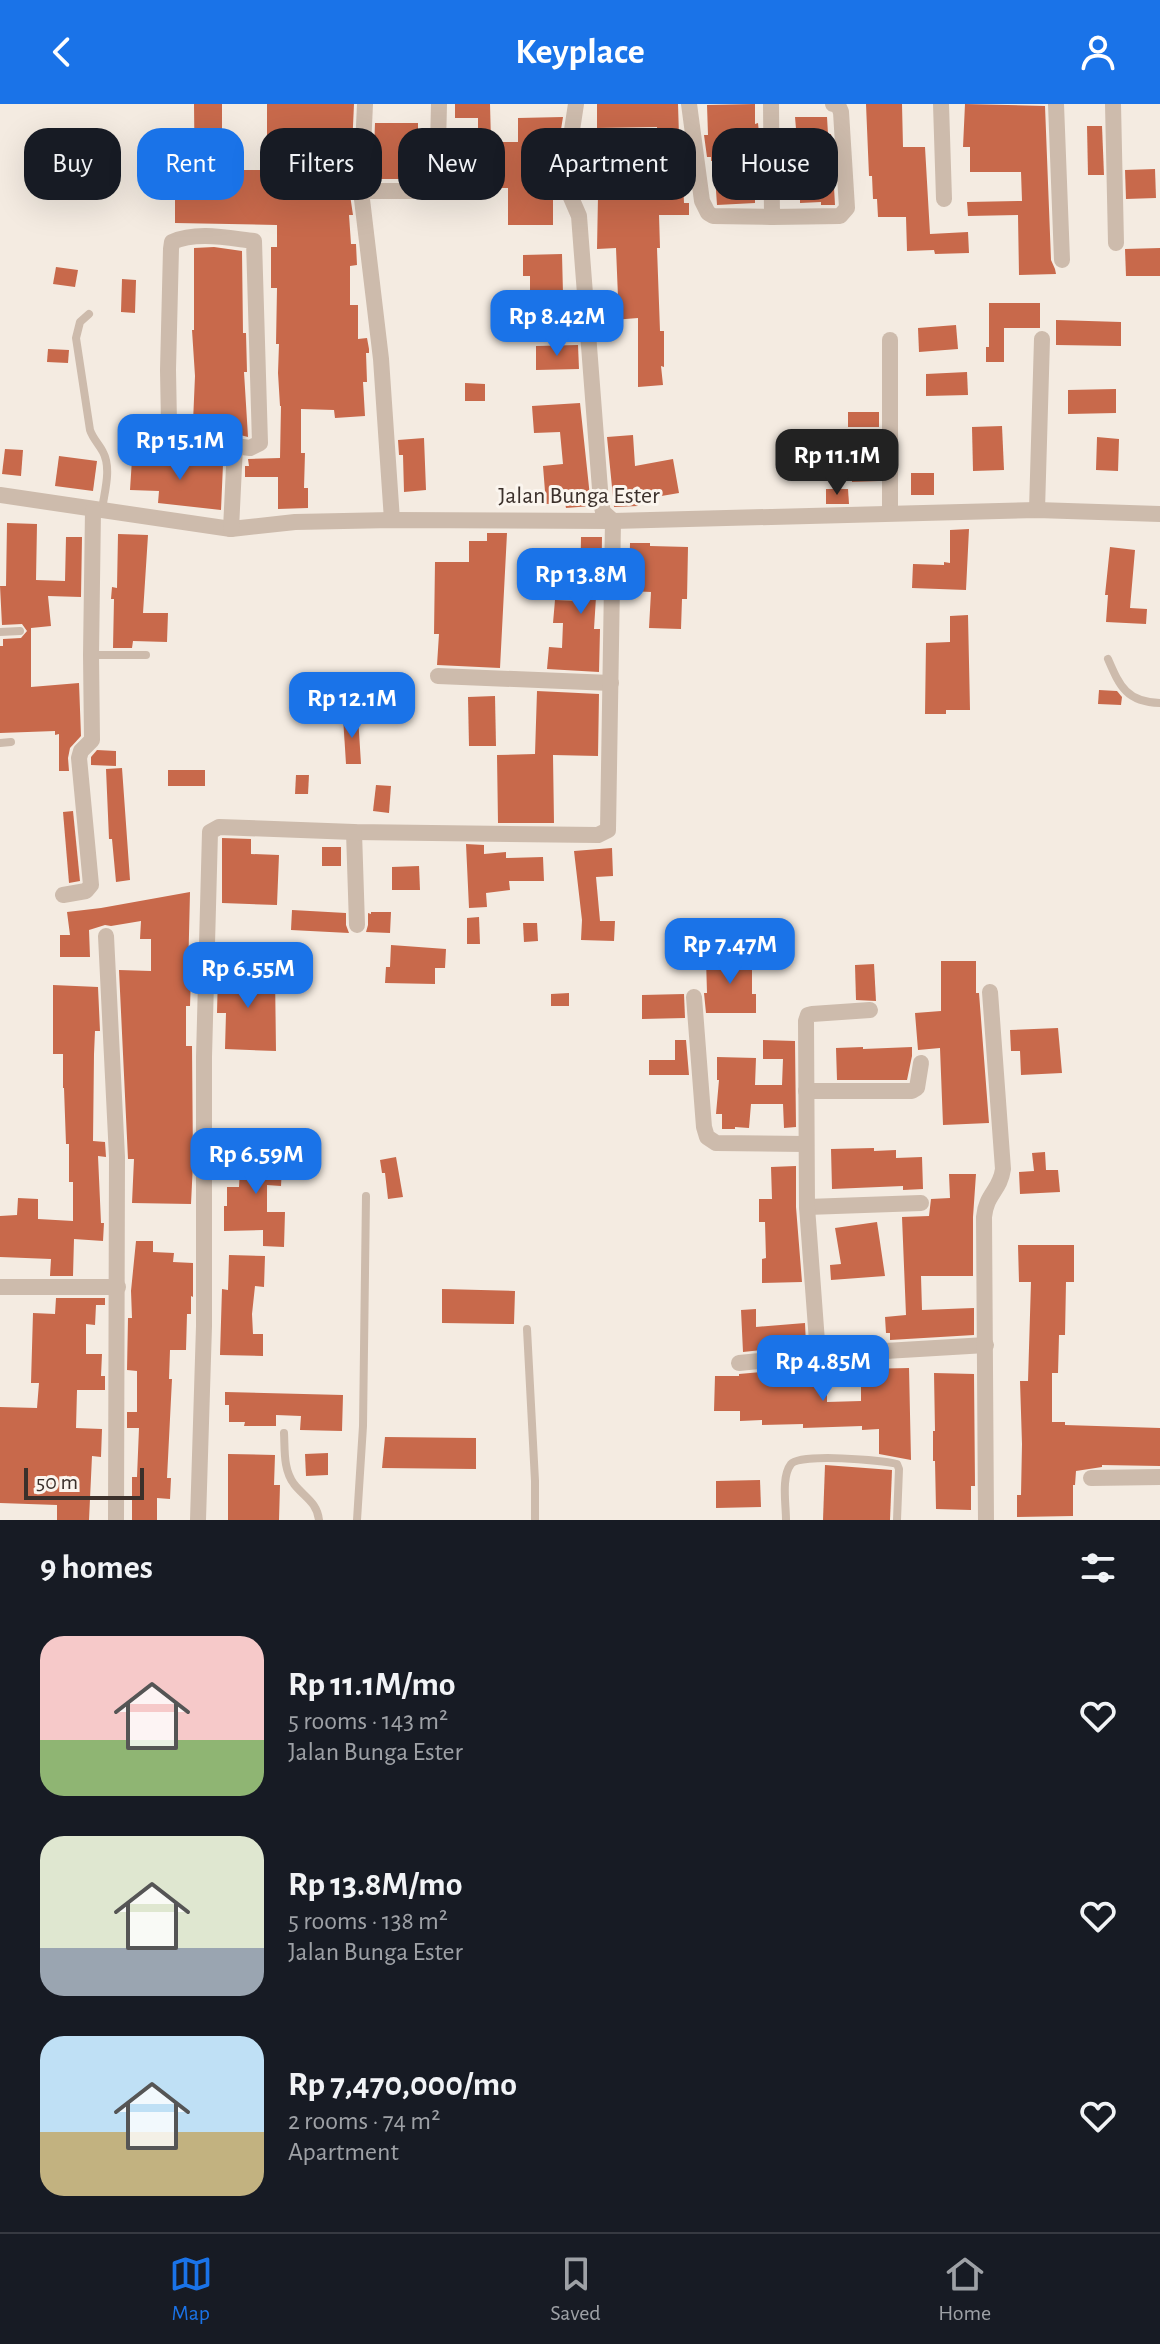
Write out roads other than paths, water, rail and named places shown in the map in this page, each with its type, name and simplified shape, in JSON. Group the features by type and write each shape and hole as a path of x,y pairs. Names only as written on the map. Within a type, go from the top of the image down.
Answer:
{"street":[{"path":"364,128 365,104"},
{"path":"382,191 437,188 439,104"},
{"path":"198,1520 204,1326 204,1057 211,830 219,827 354,832 605,833 609,826 613,521 603,512 601,502 579,216 566,186 576,104"},
{"path":"689,104 702,201 708,213 713,216 772,217 840,216 847,208 841,112 838,105 833,104"},
{"path":"771,104 772,217"},
{"path":"941,104 944,199"},
{"path":"1056,104 1062,260"},
{"path":"1113,104 1116,243"},
{"path":"362,200 381,359 392,520"},
{"path":"206,236 254,241 260,443 250,448 235,446 169,424 171,249 172,242 177,239 206,236"},
{"path":"1037,510 1042,339"},
{"path":"890,340 890,513"},
{"path":"231,529 235,446"},
{"name":"Jalan Bunga Ester","path":"0,495 231,529 295,522 392,520 613,521 1037,510 1160,514"},
{"path":"63,895 86,891 91,885 79,758 81,751 92,740 91,655 97,510"},
{"path":"438,676 611,683"},
{"path":"354,832 357,925"},
{"path":"106,936 117,1157 116,1520"},
{"path":"986,1520 984,1217 985,1204 1001,1181 1003,1169 990,992"},
{"path":"694,997 707,1137 716,1143 805,1144"},
{"path":"818,1355 807,1207 806,1021 808,1015 870,1010"},
{"path":"806,1091 912,1091 917,1088 921,1063"},
{"path":"807,1207 921,1203"},
{"path":"0,1287 118,1287"},
{"path":"739,1363 986,1345"},
{"path":"1091,1478 1160,1477"}],"lane":[{"path":"89,314 80,322 76,338 90,430 105,454 107,466 97,510"},
{"path":"0,632 20,631"},
{"path":"91,655 146,655"},
{"path":"1108,659 1118,683 1133,697 1144,703 1160,703"},
{"path":"0,743 11,742"},
{"path":"357,1520 363,1426 366,1196"},
{"path":"527,1329 535,1520"},
{"path":"284,1433 288,1474 315,1505 319,1520"},
{"path":"786,1520 789,1466 800,1459 816,1458 897,1464 897,1520"}]}
